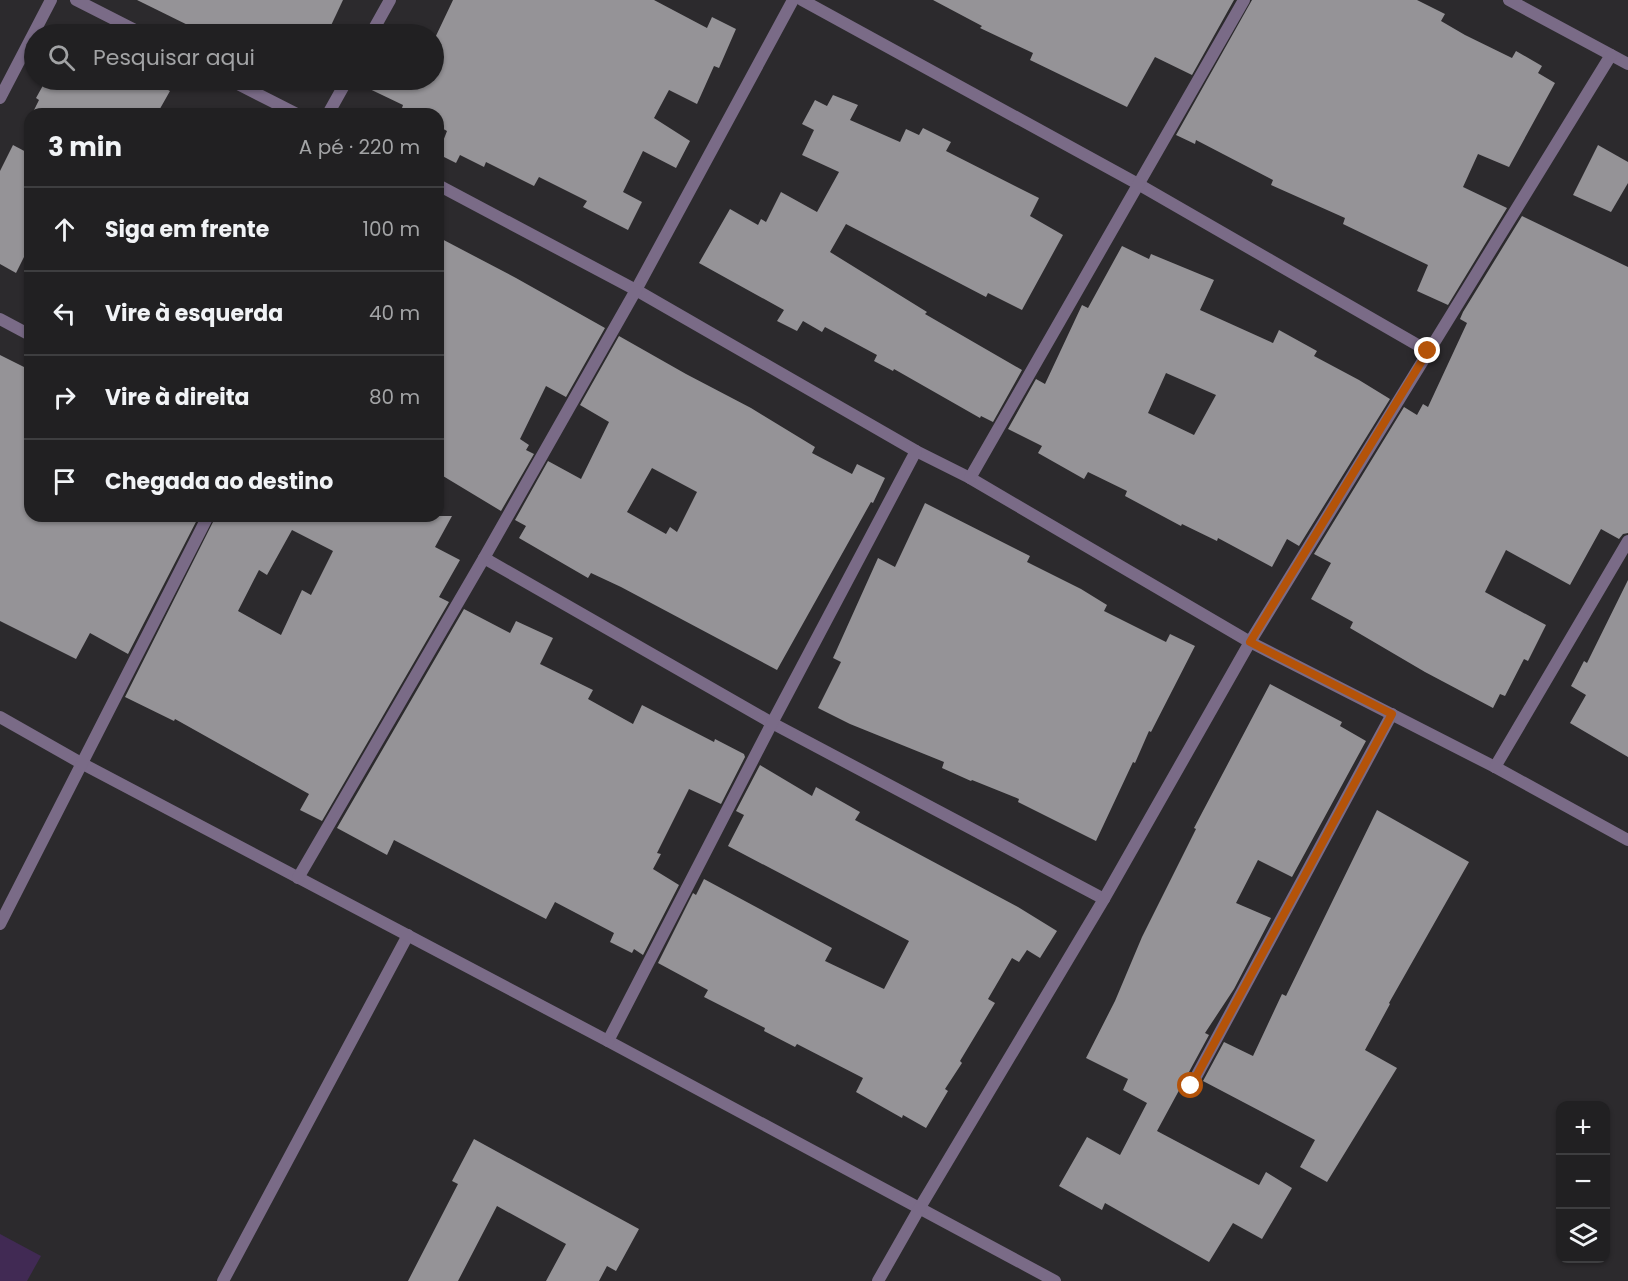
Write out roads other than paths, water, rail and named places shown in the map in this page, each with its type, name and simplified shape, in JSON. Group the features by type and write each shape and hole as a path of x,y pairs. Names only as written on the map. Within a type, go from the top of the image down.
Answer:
{"street":[{"path":"39,24 51,0"},
{"path":"76,0 123,24"},
{"path":"377,24 390,0"},
{"path":"298,878 636,290 793,0"},
{"path":"802,0 1138,184 1428,351"},
{"path":"970,478 1244,0"},
{"path":"1509,0 1628,64"},
{"path":"0,98 24,52"},
{"path":"878,1281 1104,899 1250,642 1611,55"},
{"path":"250,90 285,108"},
{"path":"331,108 341,90"},
{"path":"444,188 636,290 916,451 970,478 1250,642 1495,767 1628,840"},
{"path":"0,320 24,331"},
{"path":"608,1041 916,451"},
{"path":"0,924 205,522"},
{"path":"1495,767 1628,541"},
{"path":"484,558 772,723 1104,899"},
{"path":"1191,1086 1392,714"},
{"path":"0,717 81,763 608,1041 1055,1281"},
{"path":"223,1281 408,935"}]}
